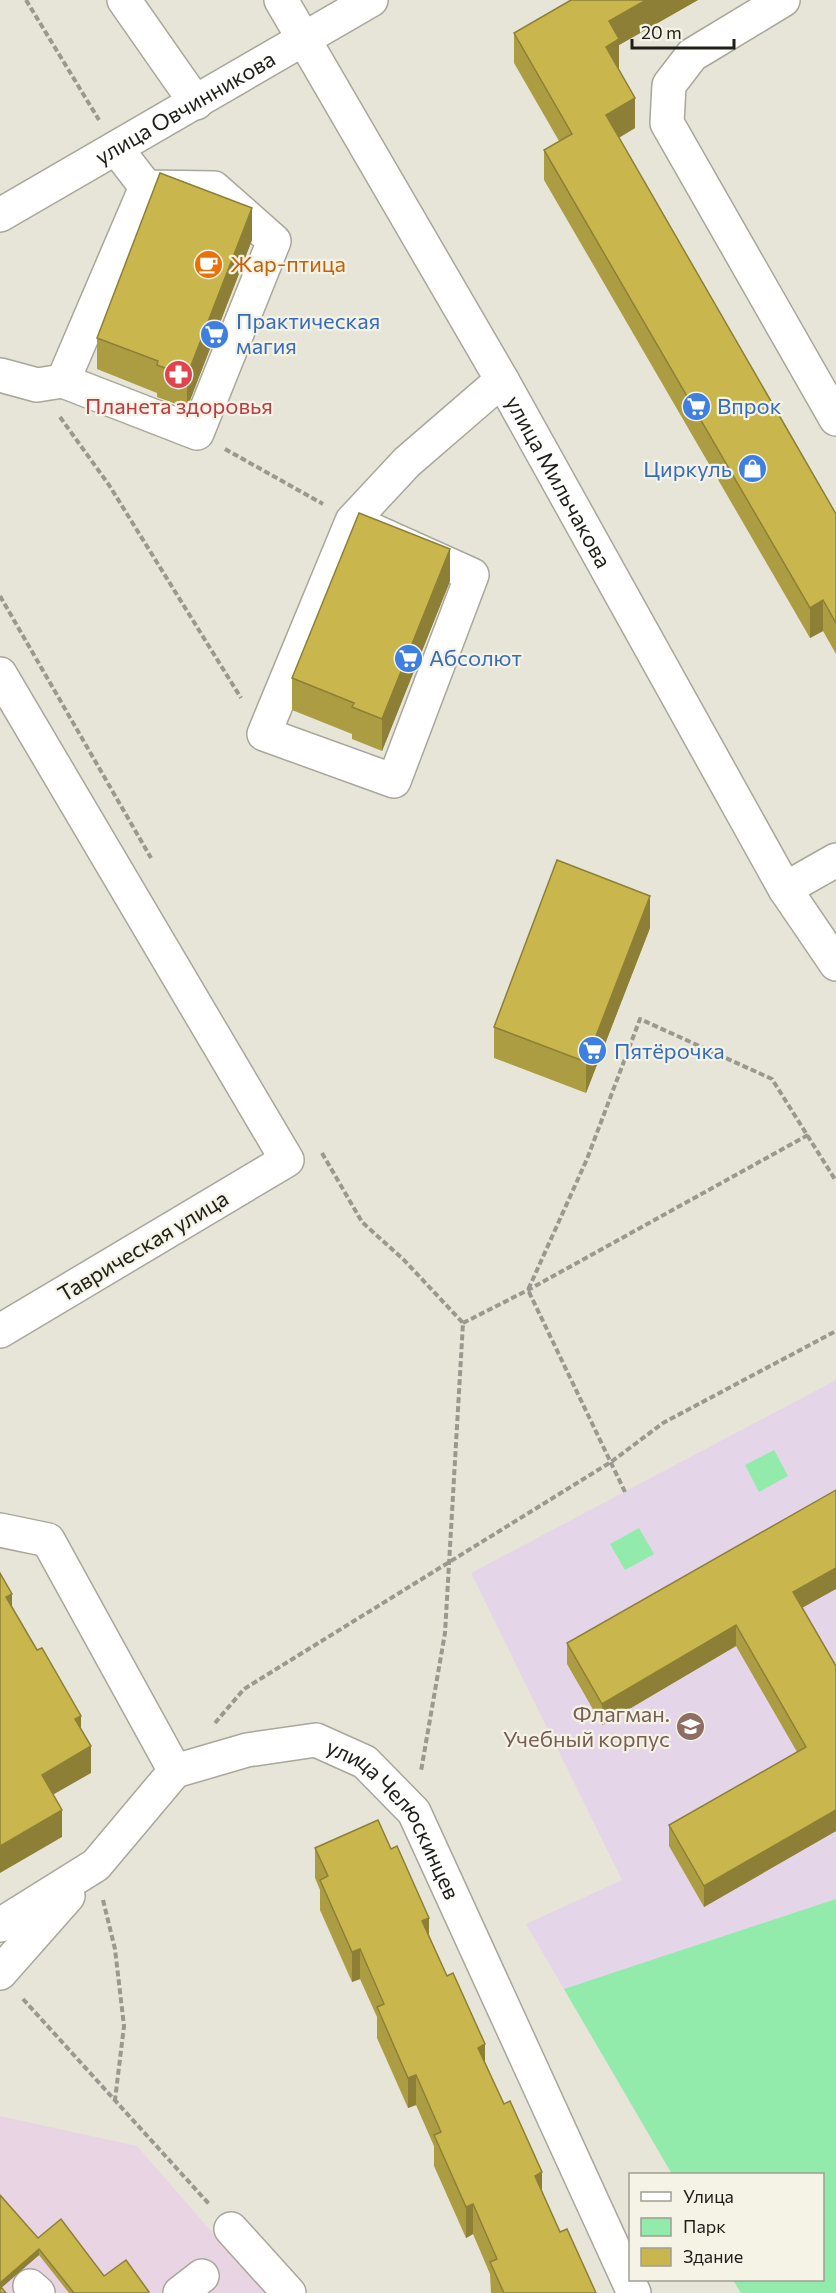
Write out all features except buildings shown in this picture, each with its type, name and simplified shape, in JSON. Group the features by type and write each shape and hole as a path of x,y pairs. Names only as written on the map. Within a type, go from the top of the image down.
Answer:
{"street":[{"path":"124,0 196,103"},
{"name":"улица Мильчакова","path":"281,0 502,380 785,889 831,945"},
{"name":"улица Овчинникова","path":"0,215 371,0"},
{"path":"783,0 692,55 669,85 667,123 836,419"},
{"path":"116,148 146,187"},
{"path":"50,383 146,187"},
{"path":"0,375 50,383 197,434 274,241 214,189 146,187"},
{"path":"352,521 472,575 394,781 264,734 352,521 407,462 502,380"},
{"name":"Таврическая улица","path":"0,674 287,1160 0,1331"},
{"path":"785,889 836,860"},
{"path":"0,1530 48,1540 175,1771 0,1974"},
{"name":"улица Челюскинцев","path":"175,1771 247,1750 316,1740 365,1762 414,1812 634,2293"},
{"path":"0,1925 96,1865"},
{"path":"231,2229 289,2293"}],"path":[{"path":"26,0 116,148"},
{"path":"50,383 109,485 264,734"},
{"path":"197,434 352,521"},
{"path":"528,1290 587,1159 640,1019 772,1079 836,1181"},
{"path":"463,1323 528,1290 808,1135"},
{"path":"528,1290 625,1492"},
{"path":"213,1725 244,1689 611,1462 663,1423 836,1331"},
{"path":"96,1865 115,1949 124,2026 115,2101"},
{"path":"0,1974 231,2229"}],"shaded area":[{"name":"Флагман. Учебный корпус","path":"836,1380 836,2293 741,2293 734,2281 824,2281 824,2173 671,2173 526,1924 622,1880 471,1573"},
{"path":"0,2116 137,2146 265,2293 0,2293"}],"green space":[{"path":"774,1450 788,1476 759,1492 745,1465"},
{"path":"639,1528 654,1554 625,1570 610,1544"},
{"path":"836,1899 836,2293 741,2293 734,2281 824,2281 824,2173 671,2173 564,1989"}],"place":[{"name":"Жар-птица","path":"209,264"},
{"name":"Практическая магия","path":"215,334"},
{"name":"Планета здоровья","path":"179,374"},
{"name":"Впрок","path":"696,406"},
{"name":"Циркуль","path":"753,469"},
{"name":"Абсолют","path":"408,658"},
{"name":"Пятёрочка","path":"593,1051"},
{"name":"Флагман. Учебный корпус","path":"691,1727"}]}
